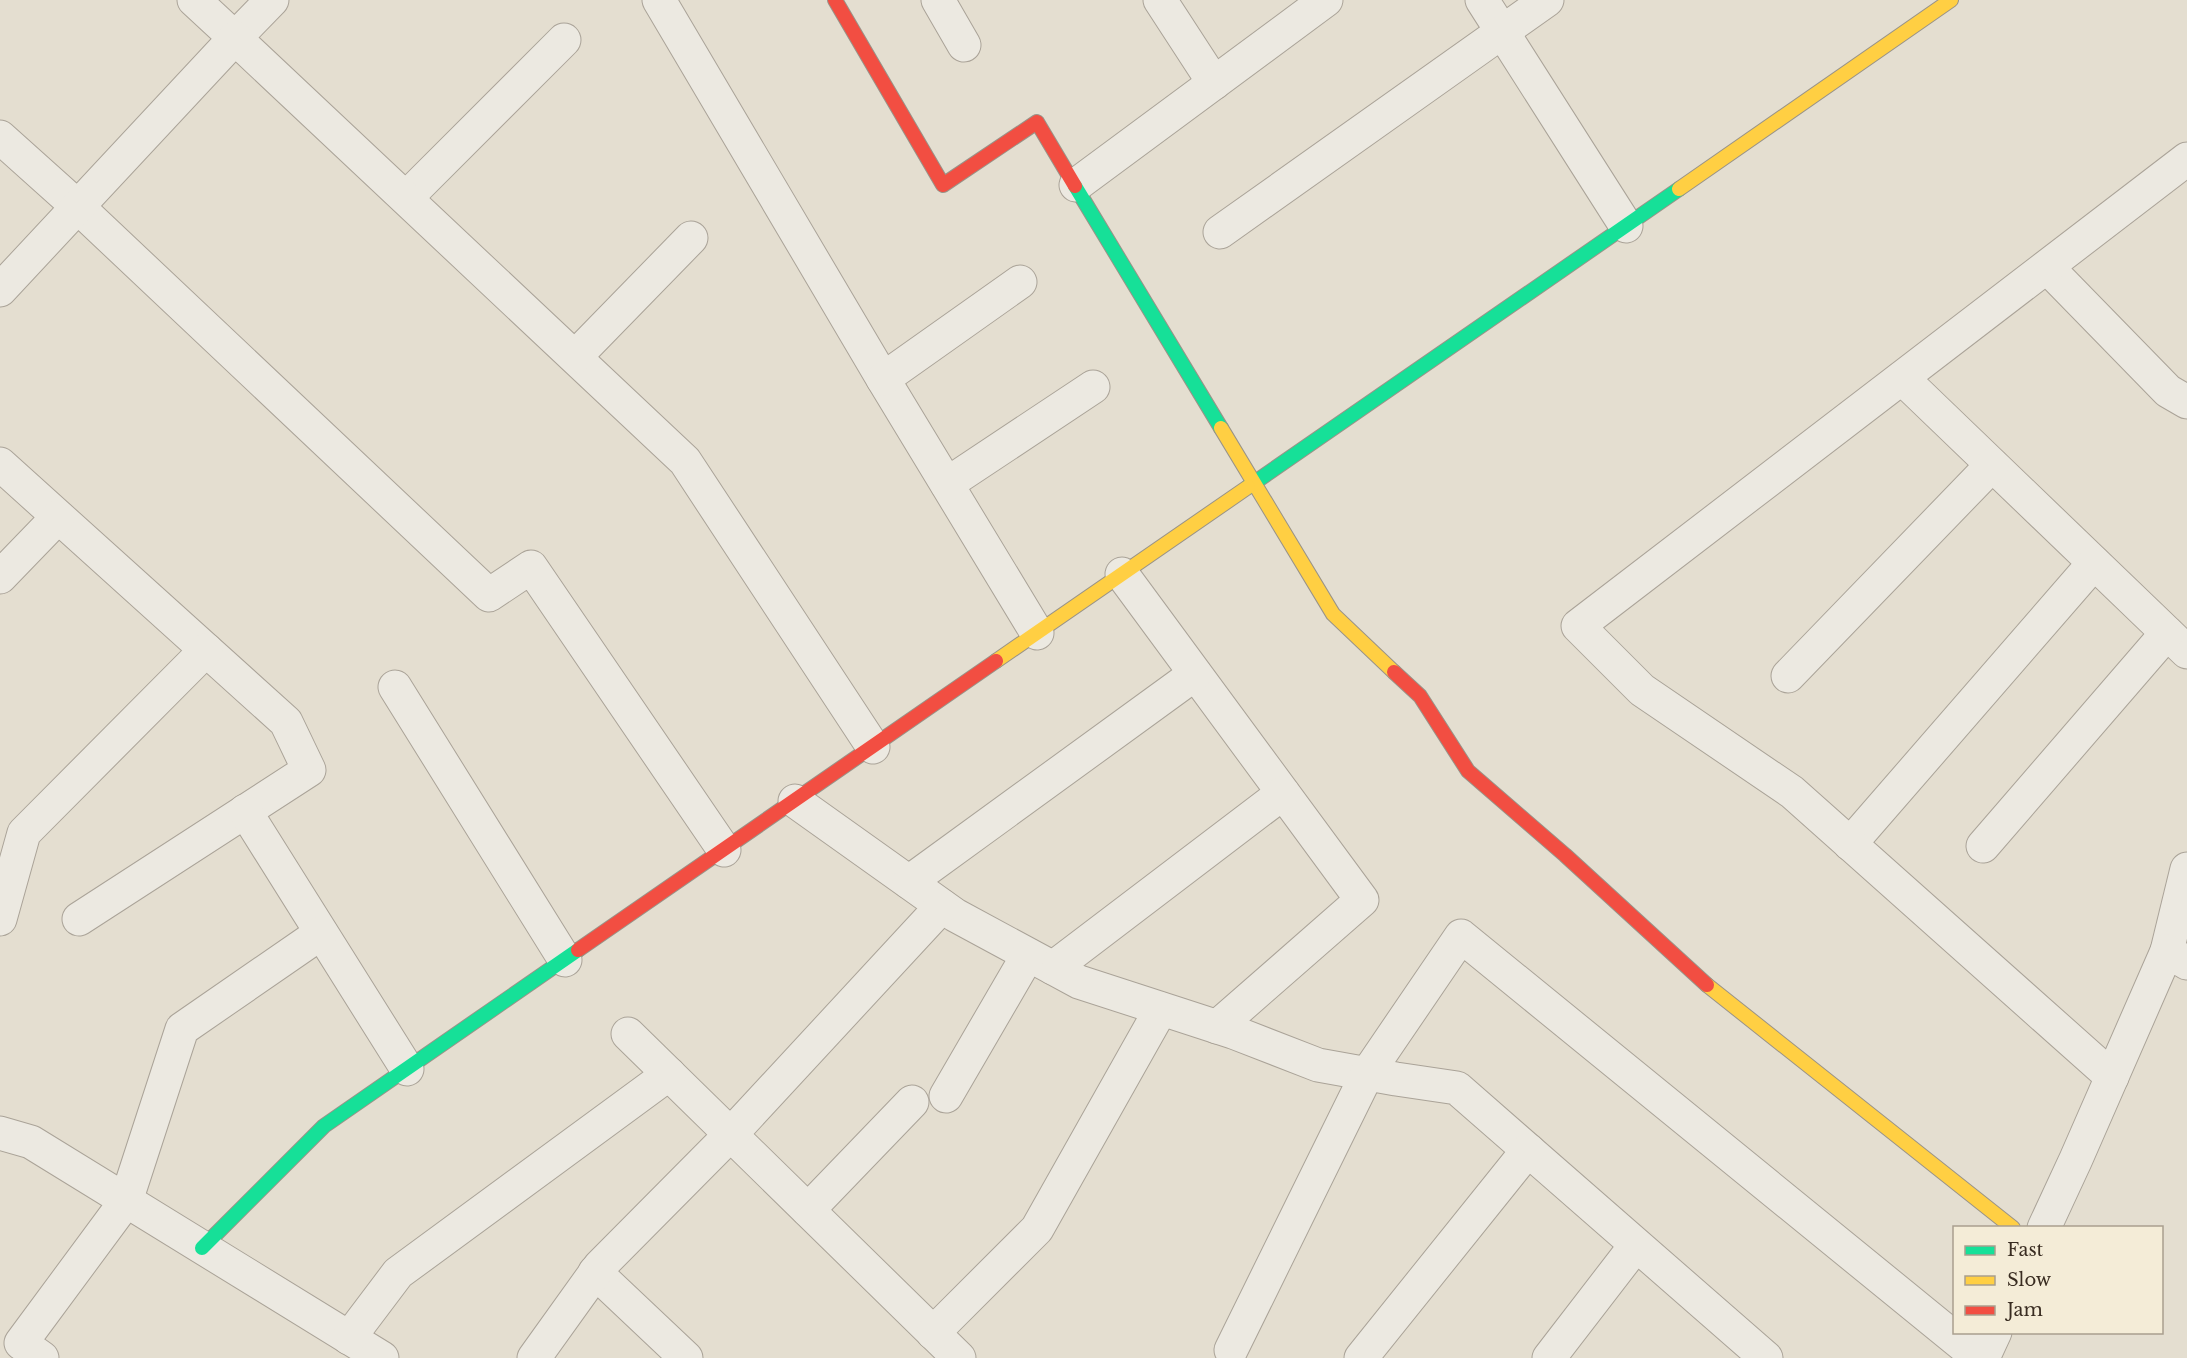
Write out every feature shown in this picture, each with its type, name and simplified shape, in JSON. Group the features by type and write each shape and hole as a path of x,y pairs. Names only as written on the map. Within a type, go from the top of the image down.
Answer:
{"street":[{"path":"194,0 685,461 873,747"},
{"path":"0,290 272,0"},
{"path":"659,0 883,379 1037,633"},
{"path":"835,0 943,185 1037,122 1333,614 1420,696 1468,771 1565,855 1692,972 2012,1226"},
{"path":"938,0 964,45"},
{"path":"1160,0 1214,83"},
{"path":"1076,185 1326,0"},
{"path":"1482,0 1626,226"},
{"path":"1221,232 1547,0"},
{"path":"202,1248 324,1126 1951,0"},
{"path":"406,198 564,40"},
{"path":"0,137 78,207 489,595 531,567 724,850"},
{"path":"2112,1077 1792,792 1642,690 1578,626 2187,159"},
{"path":"575,357 691,238"},
{"path":"2047,267 2168,391 2187,402"},
{"path":"883,379 1020,282"},
{"path":"1902,378 2177,643 1983,846"},
{"path":"946,484 1093,387"},
{"path":"0,464 286,722 309,770 79,919"},
{"path":"1788,676 1992,465"},
{"path":"0,577 58,517"},
{"path":"1850,844 2094,563"},
{"path":"1122,574 1362,900 1217,1028"},
{"path":"0,919 24,833 206,650"},
{"path":"909,882 1195,674"},
{"path":"395,687 565,960"},
{"path":"946,1096 1041,962 1283,793"},
{"path":"795,801 942,906 1079,982 1217,1028 1318,1065 1457,1088 1766,1358"},
{"path":"245,811 407,1070"},
{"path":"2044,1226 2112,1077 2177,957 2187,869"},
{"path":"534,1358 595,1272 731,1134 942,906"},
{"path":"42,1358 21,1343 126,1201 183,1029 321,933"},
{"path":"1230,1350 1366,1074 1461,936 1981,1358 1994,1334"},
{"path":"933,1333 1037,1229 1161,1009"},
{"path":"628,1034 959,1358"},
{"path":"349,1338 398,1273 669,1074"},
{"path":"808,1210 912,1102"},
{"path":"0,1133 31,1142 382,1358"},
{"path":"1361,1358 1528,1150"},
{"path":"1549,1358 1636,1245"},
{"path":"595,1272 686,1358"}],"traffic: fast":[{"path":"1075,186 1221,428"},
{"path":"1248,487 1679,189"},
{"path":"202,1248 324,1126 578,950"}],"traffic: slow":[{"path":"1679,189 1951,0"},
{"path":"1221,428 1333,614 1394,672"},
{"path":"996,661 1248,487"},
{"path":"1707,985 2010,1226"}],"traffic: jam":[{"path":"835,0 943,185 1037,122 1075,186"},
{"path":"578,950 996,661"},
{"path":"1394,672 1420,696 1468,771 1565,855 1707,985"}]}
